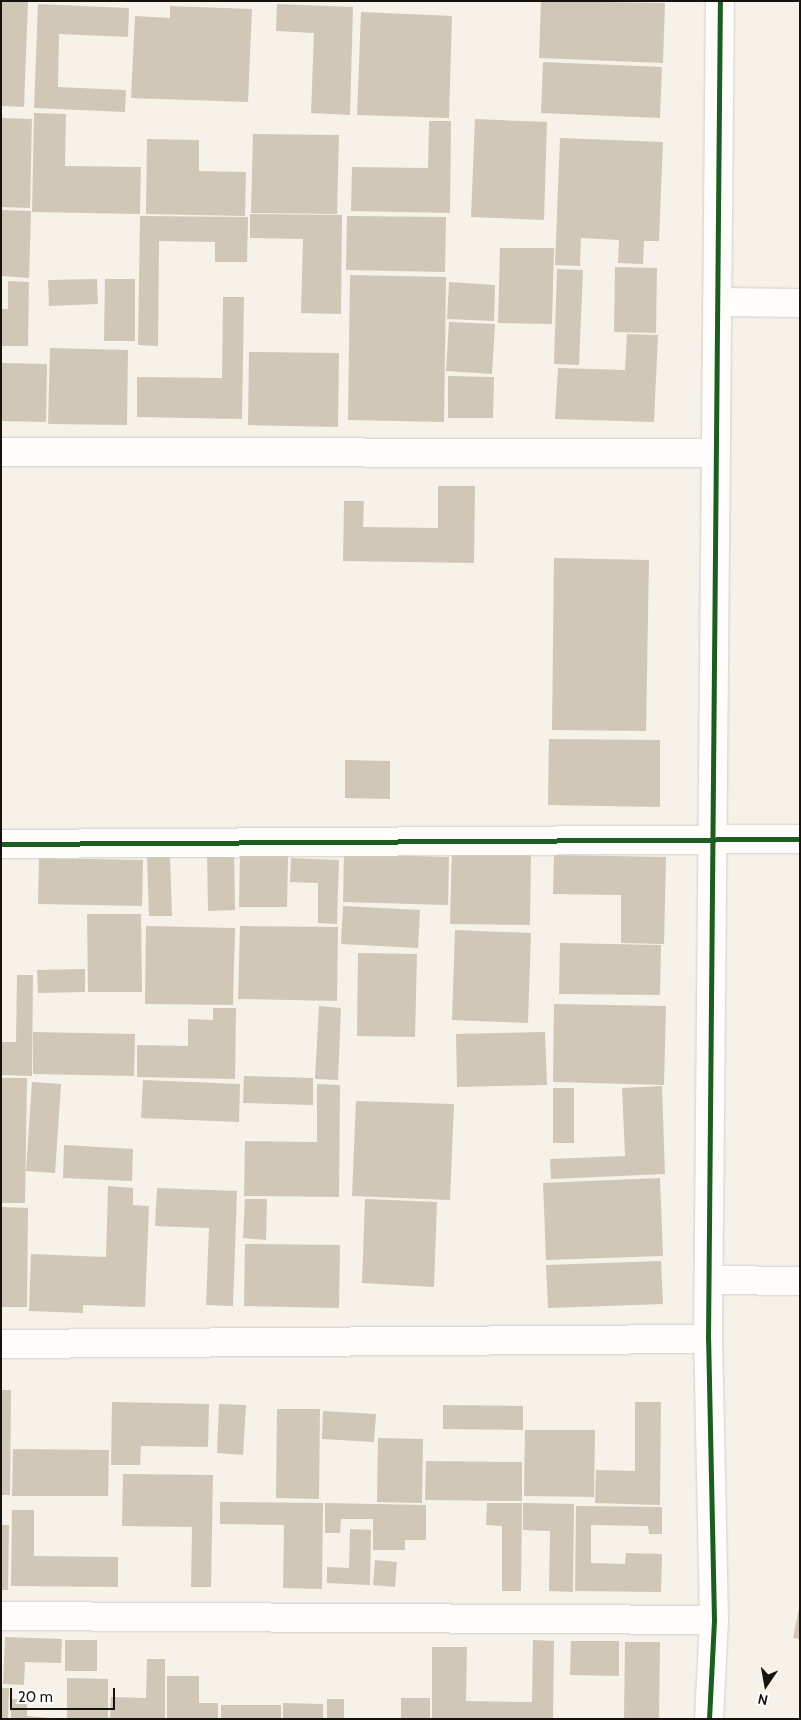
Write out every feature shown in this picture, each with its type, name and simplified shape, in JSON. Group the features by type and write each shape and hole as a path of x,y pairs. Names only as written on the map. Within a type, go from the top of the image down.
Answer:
{"street":[{"path":"709,1719 714,1620 708,1339 720,1"},
{"path":"718,302 800,303"},
{"path":"1,452 716,453"},
{"path":"1,844 712,838 800,839"},
{"path":"709,1280 800,1281"},
{"path":"1,1344 708,1339"},
{"path":"1,1616 714,1620"}],"building":[{"path":"1,1 28,1 24,107 1,106"},
{"path":"541,1 665,3 663,63 539,58"},
{"path":"38,4 129,8 128,37 59,34 58,87 126,90 125,112 34,108"},
{"path":"277,4 353,7 350,115 311,113 314,33 276,31"},
{"path":"170,6 252,9 248,102 131,98 135,16 170,18"},
{"path":"361,12 452,16 449,118 357,115"},
{"path":"543,62 662,67 660,118 541,113"},
{"path":"34,113 66,114 65,166 141,167 140,214 32,212"},
{"path":"1,118 32,119 30,208 1,207"},
{"path":"475,119 547,122 544,220 471,217"},
{"path":"429,121 451,121 450,213 351,211 352,167 428,168"},
{"path":"253,134 339,135 337,214 251,213"},
{"path":"560,138 663,142 659,241 644,241 643,264 618,263 619,240 581,238 580,266 555,265"},
{"path":"147,139 199,140 199,171 246,172 245,216 146,214"},
{"path":"1,210 31,211 29,278 1,276"},
{"path":"250,214 342,215 341,314 301,313 303,239 250,238"},
{"path":"140,216 248,217 247,262 215,262 215,242 159,241 158,346 138,345"},
{"path":"347,216 446,217 445,272 346,270"},
{"path":"500,248 554,248 552,324 498,323"},
{"path":"615,267 657,268 656,333 614,332"},
{"path":"557,269 583,270 579,365 554,364"},
{"path":"350,275 446,277 444,422 348,420"},
{"path":"97,279 98,304 49,306 48,280"},
{"path":"105,279 135,279 135,341 104,341"},
{"path":"8,281 29,282 28,346 1,346 1,309 8,309"},
{"path":"449,282 495,285 494,321 447,319"},
{"path":"223,297 244,297 242,419 137,417 137,377 222,378"},
{"path":"449,322 495,324 492,374 446,371"},
{"path":"627,334 658,335 654,422 555,419 558,368 625,370"},
{"path":"50,348 128,350 127,425 48,424"},
{"path":"249,352 339,353 338,427 248,425"},
{"path":"1,363 47,364 46,422 1,421"},
{"path":"448,376 494,377 493,418 448,418"},
{"path":"438,486 475,486 474,563 343,561 344,501 364,501 363,527 438,528"},
{"path":"554,558 649,560 646,731 552,730"},
{"path":"549,739 660,740 660,807 548,805"},
{"path":"345,760 390,761 390,799 345,798"},
{"path":"452,848 531,849 530,925 450,924"},
{"path":"234,849 235,910 208,911 207,850"},
{"path":"344,854 449,857 448,905 343,902"},
{"path":"240,855 288,856 287,907 239,907"},
{"path":"554,855 666,857 664,944 621,943 621,895 553,894"},
{"path":"147,857 170,857 172,916 149,916"},
{"path":"39,858 143,860 142,906 38,904"},
{"path":"291,858 339,860 337,924 318,923 318,883 290,882"},
{"path":"343,906 420,910 418,948 341,944"},
{"path":"87,914 141,914 142,992 88,992"},
{"path":"146,926 235,928 233,1005 145,1004"},
{"path":"240,926 338,927 337,1001 238,999"},
{"path":"455,930 531,933 528,1023 452,1020"},
{"path":"560,943 661,945 660,995 559,994"},
{"path":"358,953 417,954 415,1037 357,1036"},
{"path":"85,969 85,992 38,993 37,970"},
{"path":"17,975 33,975 32,1076 1,1075 1,1042 16,1042"},
{"path":"554,1004 666,1006 664,1085 553,1082"},
{"path":"319,1006 341,1008 338,1080 315,1079"},
{"path":"213,1008 236,1008 235,1079 137,1077 137,1045 188,1046 188,1019 213,1020"},
{"path":"33,1032 135,1034 134,1076 33,1074"},
{"path":"545,1032 547,1085 457,1087 456,1034"},
{"path":"244,1076 313,1078 313,1105 243,1103"},
{"path":"1,1078 27,1078 25,1203 1,1203"},
{"path":"143,1080 240,1084 239,1122 141,1118"},
{"path":"32,1082 61,1084 55,1173 26,1171"},
{"path":"317,1084 340,1085 339,1197 244,1196 245,1141 317,1142"},
{"path":"662,1086 665,1174 551,1179 550,1159 625,1156 622,1088"},
{"path":"553,1088 574,1088 574,1143 553,1143"},
{"path":"356,1101 454,1104 450,1200 352,1196"},
{"path":"64,1145 133,1149 132,1181 63,1178"},
{"path":"660,1178 663,1256 546,1260 543,1183"},
{"path":"108,1186 133,1188 133,1205 149,1206 145,1307 83,1305 83,1313 29,1311 31,1254 106,1257"},
{"path":"157,1188 237,1191 233,1306 206,1305 209,1228 155,1226"},
{"path":"245,1199 267,1199 266,1240 243,1238"},
{"path":"365,1199 437,1202 434,1287 362,1283"},
{"path":"1,1207 28,1208 27,1307 1,1307"},
{"path":"245,1244 340,1245 339,1308 244,1306"},
{"path":"661,1261 663,1304 548,1308 546,1265"},
{"path":"1,1390 11,1390 10,1495 1,1495"},
{"path":"112,1402 209,1404 208,1447 141,1446 140,1465 111,1465"},
{"path":"635,1402 661,1402 660,1505 595,1503 596,1470 635,1471"},
{"path":"219,1404 246,1405 243,1455 217,1453"},
{"path":"443,1405 523,1406 523,1430 443,1429"},
{"path":"277,1409 320,1409 319,1499 276,1498"},
{"path":"323,1411 376,1414 374,1442 322,1439"},
{"path":"525,1430 595,1430 594,1497 524,1496"},
{"path":"378,1438 423,1439 422,1503 377,1502"},
{"path":"13,1449 109,1450 108,1496 12,1496"},
{"path":"426,1461 522,1462 522,1501 425,1500"},
{"path":"123,1474 213,1475 211,1587 191,1587 192,1527 122,1526"},
{"path":"220,1502 323,1503 322,1589 283,1588 284,1525 220,1524"},
{"path":"325,1503 426,1505 426,1540 405,1540 405,1550 373,1550 373,1519 341,1519 340,1533 325,1533"},
{"path":"487,1503 522,1503 521,1591 502,1591 502,1526 486,1525"},
{"path":"523,1503 574,1504 573,1592 549,1591 550,1531 523,1530"},
{"path":"576,1506 662,1507 662,1534 649,1534 648,1526 591,1525 591,1563 625,1564 626,1553 662,1554 661,1592 575,1591"},
{"path":"12,1510 34,1510 34,1556 118,1557 118,1587 11,1586"},
{"path":"1,1525 9,1525 8,1590 1,1590"},
{"path":"350,1529 371,1530 370,1585 327,1583 327,1567 349,1568"},
{"path":"375,1560 397,1562 395,1587 373,1585"},
{"path":"800,1603 800,1639 793,1638"},
{"path":"5,1637 62,1639 61,1663 25,1662 24,1685 3,1684"},
{"path":"65,1640 97,1640 97,1671 65,1671"},
{"path":"533,1640 554,1641 553,1719 432,1719 432,1647 467,1647 466,1701 532,1702"},
{"path":"571,1641 619,1641 619,1676 570,1675"},
{"path":"625,1642 660,1642 659,1719 624,1719"},
{"path":"147,1659 165,1659 165,1719 110,1719 111,1697 146,1698"},
{"path":"167,1676 199,1676 199,1703 218,1703 218,1719 167,1719"},
{"path":"67,1678 108,1679 108,1719 67,1719"},
{"path":"1,1688 9,1688 8,1719 1,1719"},
{"path":"401,1698 430,1698 430,1719 401,1719"},
{"path":"11,1699 27,1700 27,1716 64,1719 11,1719"},
{"path":"327,1699 344,1699 344,1719 327,1719"},
{"path":"283,1703 323,1704 323,1719 283,1719"},
{"path":"221,1705 281,1705 281,1719 221,1719"}],"cycle path":[{"path":"709,1719 714,1620 708,1339 720,1"},
{"path":"1,844 800,839"}]}
